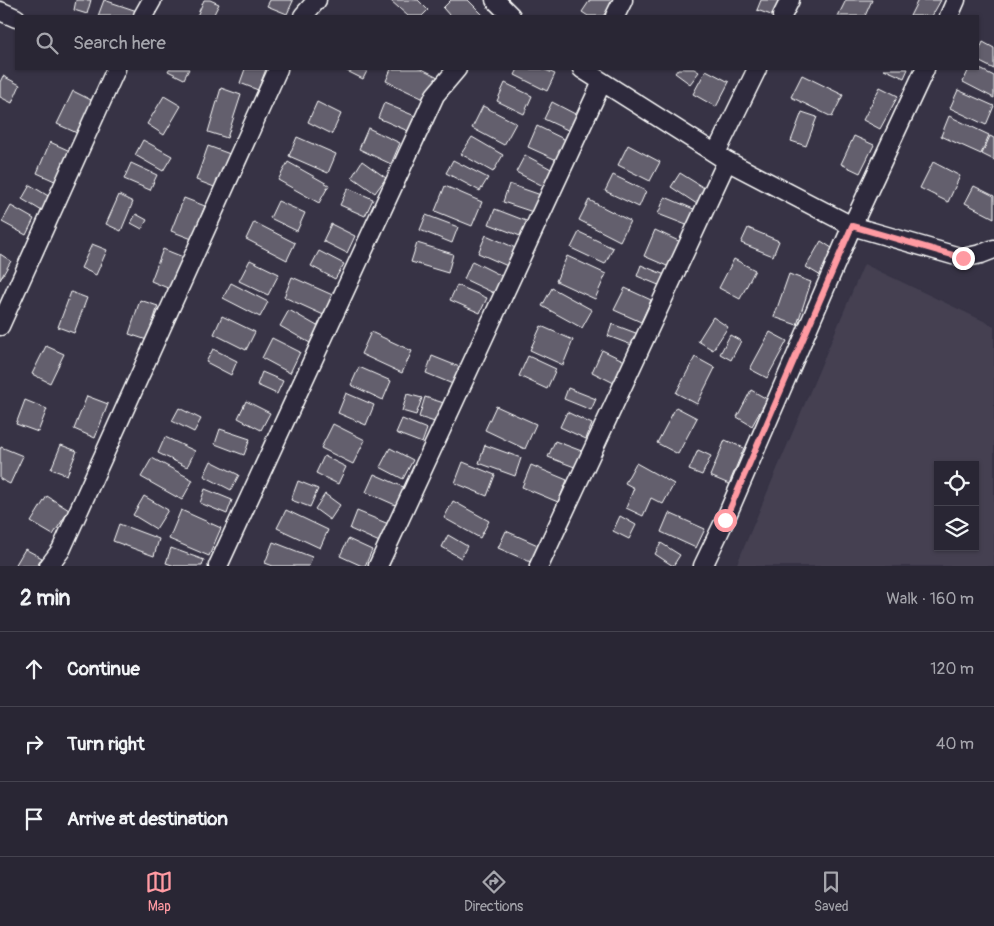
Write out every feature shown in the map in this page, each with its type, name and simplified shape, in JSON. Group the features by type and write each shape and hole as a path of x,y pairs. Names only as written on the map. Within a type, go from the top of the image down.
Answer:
{"street":[{"path":"144,15 152,0"},
{"path":"305,15 317,0"},
{"path":"495,0 510,15"},
{"path":"616,15 623,0"},
{"path":"782,15 790,0"},
{"path":"949,15 956,0"},
{"path":"0,11 15,18"},
{"path":"0,326 116,70"},
{"path":"49,566 61,550 278,70"},
{"path":"218,566 435,96 456,70"},
{"path":"585,70 722,157 852,226 963,258 994,249"},
{"path":"539,566 722,157 757,70"},
{"path":"703,566 725,520 852,226 925,70"},
{"path":"378,566 602,82"}],"shaded area":[{"path":"864,264 994,326 994,566 736,566"}],"building":[{"path":"76,0 91,0 87,14 74,10"},
{"path":"104,0 137,11 135,15 98,15"},
{"path":"204,0 210,0 219,4 214,15 197,15"},
{"path":"270,0 293,1 287,14 267,6"},
{"path":"390,0 418,0 428,10 423,15 407,15"},
{"path":"451,0 468,0 483,15 449,15 443,8"},
{"path":"590,0 615,0 604,15 586,15 582,12"},
{"path":"761,0 785,0 775,15 757,10"},
{"path":"846,0 872,0 865,15 838,15"},
{"path":"918,0 941,0 933,15 910,15"},
{"path":"983,42 994,48 994,69 979,62 979,52"},
{"path":"979,68 994,76 994,98 963,82 969,70"},
{"path":"168,70 188,70 184,79"},
{"path":"245,70 266,70 258,90 240,83"},
{"path":"345,70 368,70 363,79"},
{"path":"391,70 424,70 438,77 426,100 386,81"},
{"path":"518,70 545,70 555,74 547,91 515,75"},
{"path":"677,70 696,70 699,72 690,84 675,73"},
{"path":"706,70 729,82 716,107 693,94"},
{"path":"886,70 908,70 904,78"},
{"path":"802,75 843,95 832,117 791,97"},
{"path":"3,76 20,85 12,103 0,97 0,82"},
{"path":"505,83 532,96 524,114 497,101"},
{"path":"880,87 898,96 880,129 863,120"},
{"path":"221,88 241,95 227,138 208,132"},
{"path":"958,90 994,106 986,125 950,108"},
{"path":"73,91 93,101 77,133 57,124"},
{"path":"164,96 181,106 164,135 147,124"},
{"path":"317,102 341,114 332,134 308,122"},
{"path":"552,102 579,116 572,132 544,119"},
{"path":"384,103 415,116 408,131 378,118"},
{"path":"483,106 516,123 504,145 472,128"},
{"path":"802,112 817,117 806,146 791,141"},
{"path":"949,116 989,135 981,154 941,136"},
{"path":"537,126 570,142 561,162 528,147"},
{"path":"368,128 400,143 391,164 359,149"},
{"path":"854,136 874,145 860,173 841,164"},
{"path":"990,136 994,138 994,160 982,154"},
{"path":"297,137 336,154 328,173 289,156"},
{"path":"472,137 503,155 493,172 461,154"},
{"path":"143,140 172,156 163,171 135,155"},
{"path":"50,142 70,151 57,182 37,173"},
{"path":"628,145 660,162 650,181 618,165"},
{"path":"208,146 230,154 217,188 196,180"},
{"path":"525,155 553,170 545,187 516,172"},
{"path":"453,160 488,178 480,191 446,173"},
{"path":"362,161 386,178 375,193 352,177"},
{"path":"288,162 329,185 319,203 278,180"},
{"path":"933,162 960,176 948,202 920,188"},
{"path":"131,163 157,175 150,190 124,179"},
{"path":"680,173 709,191 700,206 671,187"},
{"path":"613,175 646,191 639,207 605,191"},
{"path":"509,184 541,195 536,213 503,202"},
{"path":"30,185 50,197 42,211 22,199"},
{"path":"445,186 482,202 472,226 435,211"},
{"path":"974,186 994,196 994,218 965,203"},
{"path":"348,188 373,199 365,216 340,205"},
{"path":"119,195 133,202 121,231 106,224"},
{"path":"665,197 696,210 689,226 658,214"},
{"path":"184,198 205,206 192,239 171,231"},
{"path":"589,200 630,221 620,241 579,220"},
{"path":"278,201 305,213 297,231 270,218"},
{"path":"11,206 34,219 26,235 2,222"},
{"path":"495,209 534,224 528,239 489,224"},
{"path":"136,214 147,220 142,229 131,223"},
{"path":"426,215 458,227 452,243 420,230"},
{"path":"254,222 295,243 287,260 246,239"},
{"path":"331,224 355,236 347,253 323,241"},
{"path":"748,228 779,241 773,256 741,243"},
{"path":"655,230 685,244 674,269 644,256"},
{"path":"579,232 613,248 605,264 571,248"},
{"path":"486,235 520,250 512,268 478,253"},
{"path":"821,241 835,250 821,276 806,267"},
{"path":"417,243 453,254 448,273 411,262"},
{"path":"92,244 107,250 96,275 81,268"},
{"path":"163,249 183,257 170,289 151,281"},
{"path":"319,251 344,264 335,279 311,266"},
{"path":"0,254 11,261 0,280"},
{"path":"567,256 606,274 595,299 556,281"},
{"path":"734,259 755,270 740,299 719,288"},
{"path":"250,260 279,274 268,295 239,281"},
{"path":"472,261 506,278 498,295 464,279"},
{"path":"641,265 665,275 661,286 637,276"},
{"path":"789,274 811,282 797,325 774,317"},
{"path":"292,277 337,297 328,317 284,297"},
{"path":"231,283 268,302 260,317 223,298"},
{"path":"457,285 487,298 480,313 450,300"},
{"path":"552,288 592,310 582,328 542,306"},
{"path":"625,288 651,300 641,322 614,310"},
{"path":"71,292 87,298 74,333 58,327"},
{"path":"140,300 158,306 147,340 129,334"},
{"path":"289,310 319,327 310,343 280,326"},
{"path":"222,316 255,332 246,350 214,334"},
{"path":"713,317 728,327 713,350 698,341"},
{"path":"612,324 641,335 637,347 608,336"},
{"path":"541,326 573,340 563,365 530,350"},
{"path":"371,332 412,351 402,373 361,354"},
{"path":"770,332 787,341 767,378 750,369"},
{"path":"730,335 741,341 731,360 720,354"},
{"path":"272,338 300,352 290,373 262,358"},
{"path":"46,346 64,354 50,383 32,374"},
{"path":"213,349 237,361 231,375 206,362"},
{"path":"602,350 627,362 616,384 592,372"},
{"path":"432,356 467,370 460,387 426,373"},
{"path":"528,356 556,369 547,389 519,376"},
{"path":"695,357 715,368 697,404 676,393"},
{"path":"359,367 391,381 383,400 351,385"},
{"path":"262,372 283,381 277,394 257,385"},
{"path":"568,388 596,399 591,410 564,399"},
{"path":"751,390 767,399 752,426 737,417"},
{"path":"346,393 374,405 366,425 338,413"},
{"path":"407,394 422,398 416,415 402,411"},
{"path":"87,396 108,404 95,438 74,429"},
{"path":"425,397 447,404 441,424 419,417"},
{"path":"25,400 47,409 38,432 16,424"},
{"path":"246,401 270,413 261,430 238,418"},
{"path":"496,406 536,424 525,449 485,430"},
{"path":"676,407 697,418 678,454 657,443"},
{"path":"179,408 201,419 194,432 172,421"},
{"path":"567,412 592,424 586,439 560,427"},
{"path":"402,419 427,429 422,443 396,433"},
{"path":"333,424 365,440 353,464 321,448"},
{"path":"220,429 250,439 244,455 215,444"},
{"path":"165,437 195,451 187,467 158,453"},
{"path":"725,440 744,448 729,484 710,476"},
{"path":"555,441 587,453 580,469 548,457"},
{"path":"61,445 77,451 67,475 51,469"},
{"path":"485,445 521,458 515,476 479,463"},
{"path":"1,447 23,456 10,484 0,479"},
{"path":"390,448 413,460 403,479 380,467"},
{"path":"698,450 711,456 702,475 689,470"},
{"path":"324,456 346,467 338,484 316,473"},
{"path":"152,458 193,480 182,500 141,477"},
{"path":"211,461 239,475 231,490 204,476"},
{"path":"463,462 495,475 487,496 455,483"},
{"path":"636,463 674,484 663,504 651,498 643,516 626,508 634,488 625,483"},
{"path":"531,465 567,480 558,502 522,487"},
{"path":"374,474 408,489 400,507 366,492"},
{"path":"298,481 318,489 310,507 291,500"},
{"path":"205,489 232,500 227,514 200,503"},
{"path":"325,494 340,505 330,520 315,509"},
{"path":"47,496 69,510 53,535 31,522"},
{"path":"144,496 168,510 156,529 133,515"},
{"path":"453,501 489,521 480,538 444,518"},
{"path":"181,510 221,528 209,556 169,539"},
{"path":"286,510 328,530 320,548 277,528"},
{"path":"357,511 391,525 384,544 350,529"},
{"path":"669,513 705,529 696,548 661,532"},
{"path":"620,516 636,525 629,539 613,531"},
{"path":"119,524 159,539 154,556 113,541"},
{"path":"506,531 540,546 533,563 498,548"},
{"path":"448,535 467,546 461,558 442,547"},
{"path":"348,539 372,550 365,566 340,556"},
{"path":"273,542 312,557 309,566 273,566 265,563"},
{"path":"661,543 680,555 673,566 655,554"},
{"path":"171,548 204,560 202,566 175,566 166,563"},
{"path":"25,549 42,558 37,566 15,566"}],"route":[{"path":"725,520 852,226 963,258"}]}
